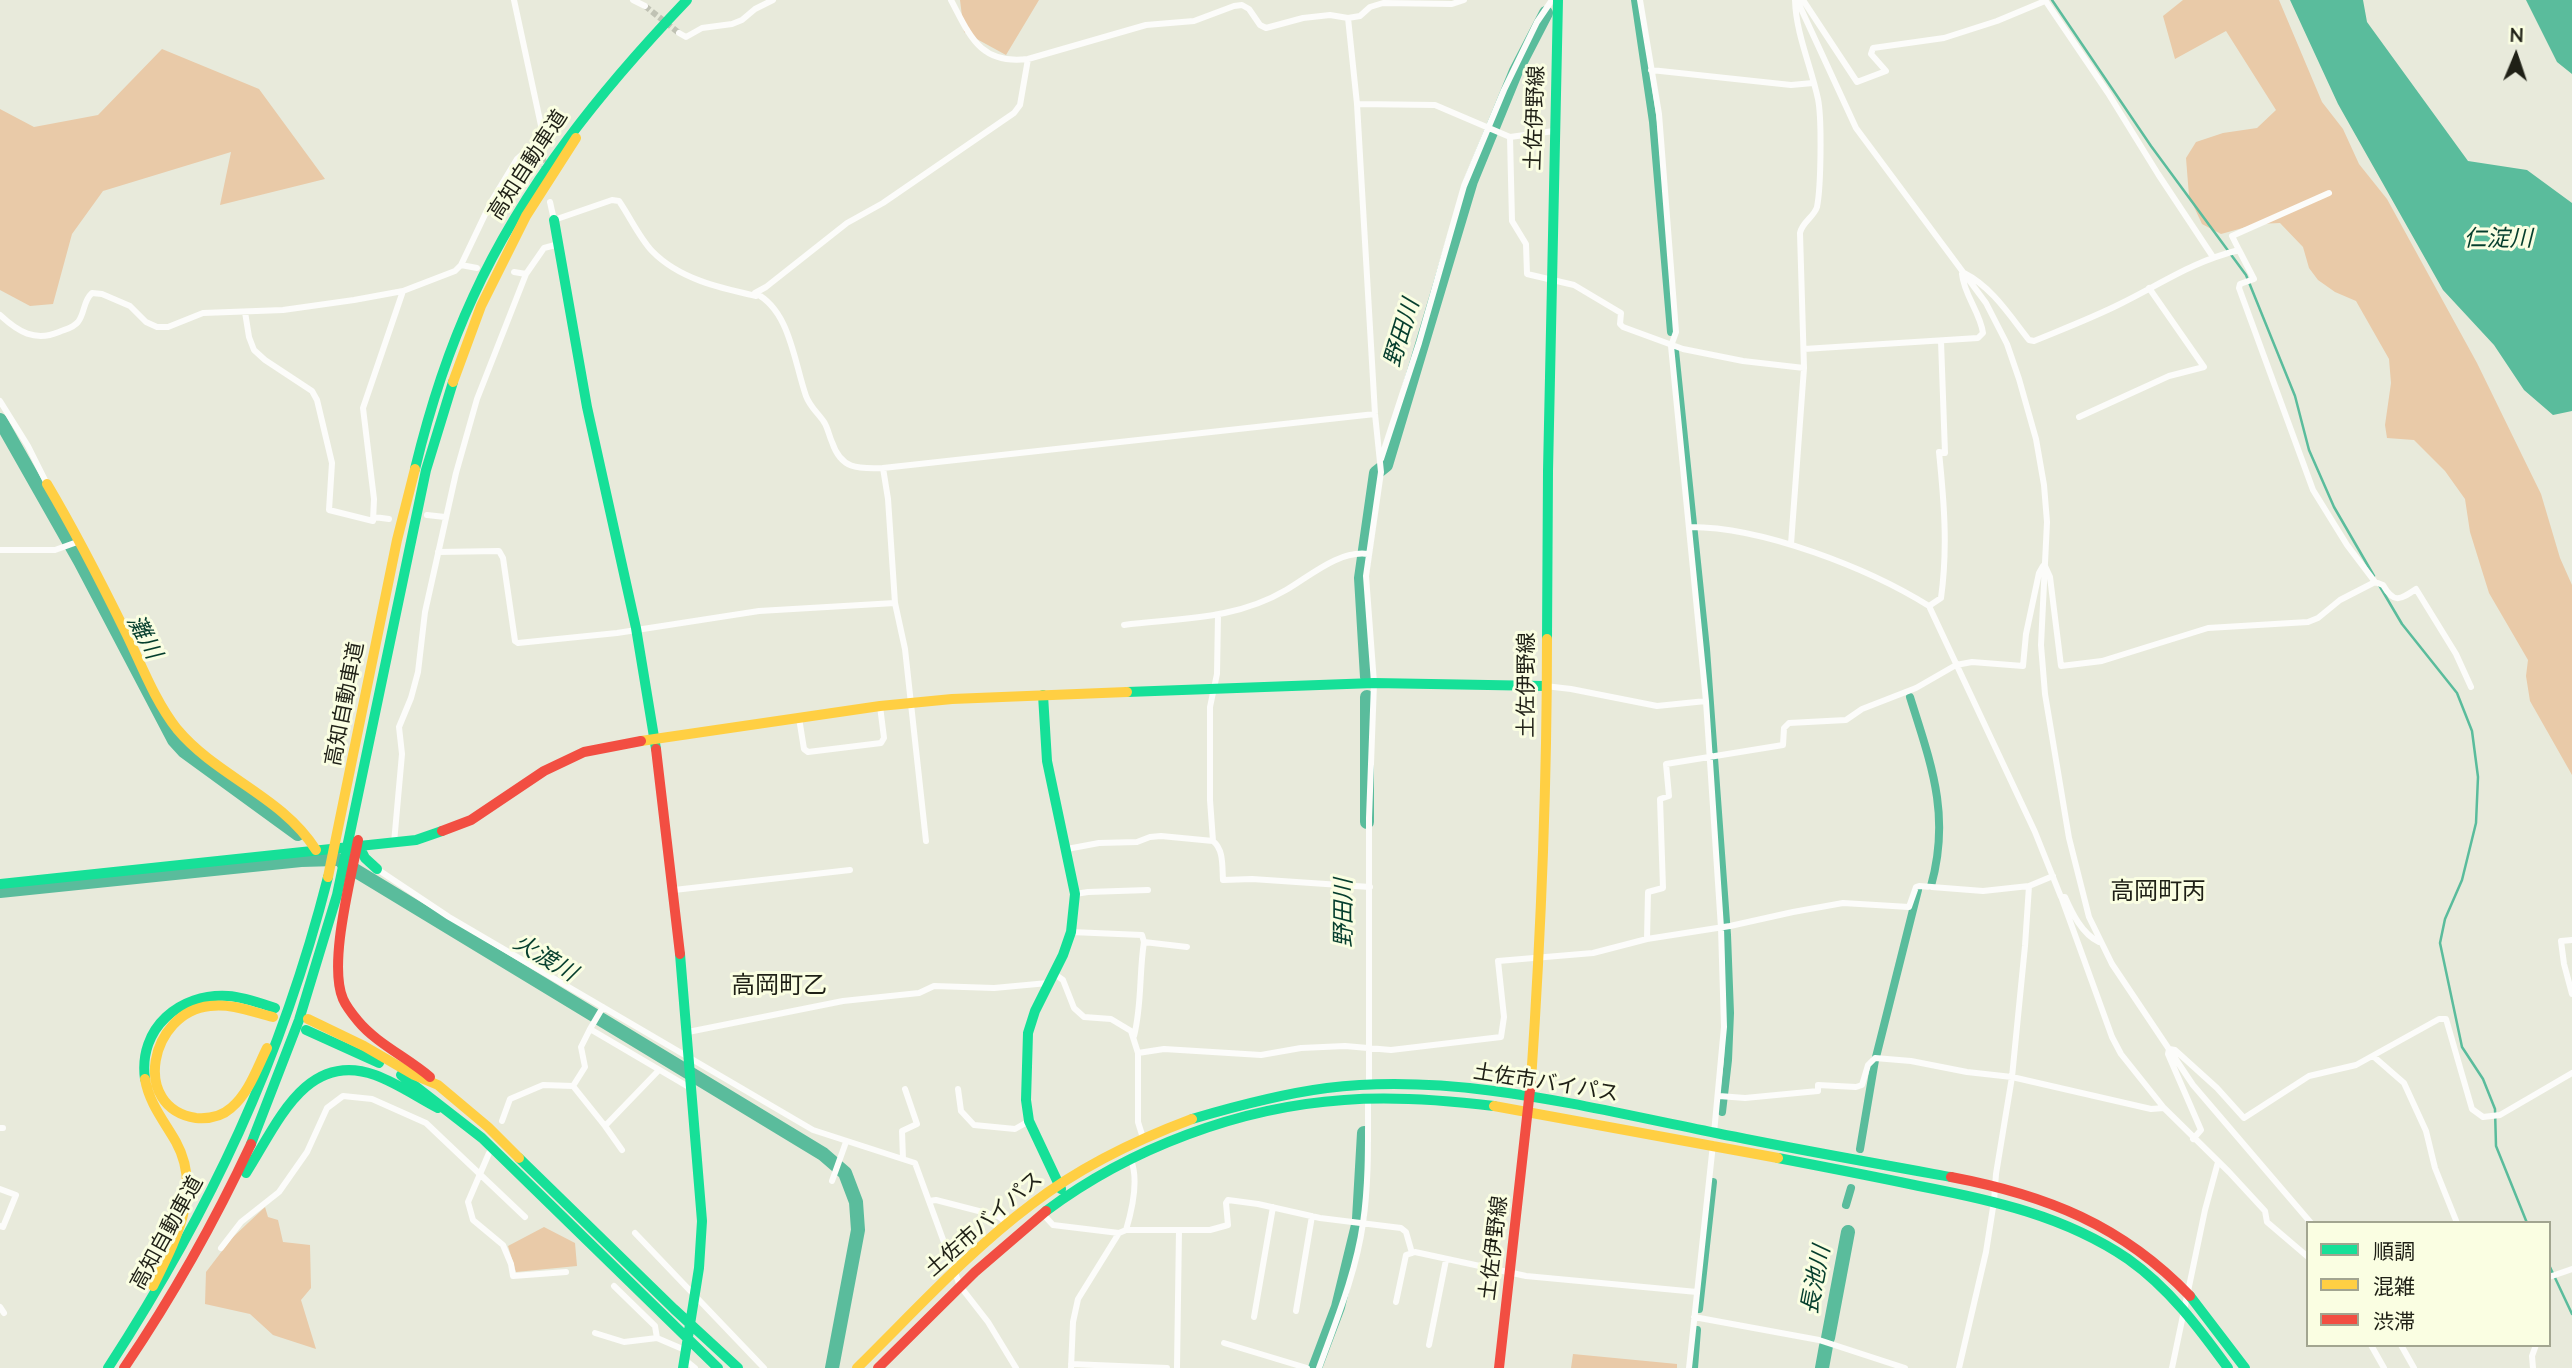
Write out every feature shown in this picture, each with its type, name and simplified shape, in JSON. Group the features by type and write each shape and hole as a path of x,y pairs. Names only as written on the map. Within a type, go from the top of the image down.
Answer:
{"main road":[{"name":"高知自動車道","path":"107,1368 171,1270 214,1191 266,1070 311,942 360,735 393,556 414,467 440,381 469,303 519,208 575,125 631,57 687,0"},
{"name":"土佐伊野線","path":"1499,1368 1530,1096 1539,957 1547,761 1545,686 1553,131 1558,0"},
{"name":"高知自動車道","path":"124,1368 184,1277 228,1198 283,1063 323,946 356,829 426,470 451,386 481,306 526,216 631,57"},
{"path":"554,220 600,472 636,628 655,738 674,890 702,1221 684,1359"},
{"path":"47,484 80,541 174,725 188,743 214,765 293,819 308,834 316,850"},
{"path":"0,884 394,843 435,834 471,820 544,771 584,752 655,738 880,706 1043,695 1374,683 1545,686"},
{"path":"1043,695 1047,761 1075,894 1071,932 1035,1011 1028,1033 1026,1100 1029,1121 1067,1198"},
{"path":"356,829 338,976 343,999 359,1023 412,1061 488,1127 738,1368"},
{"path":"359,846 365,858 377,869"},
{"path":"107,1368 174,1243 187,1194 186,1168 148,1093 143,1072 149,1037 169,1013 190,1000 210,996 229,996 274,1013 237,1008 198,1008 168,1027 155,1054 156,1079 164,1101 178,1112 195,1119 222,1115 245,1093 290,1002"},
{"path":"438,1085 414,1075 364,1046 307,1024 388,1067 428,1094 482,1138 718,1368"},
{"path":"228,1198 293,1102 308,1084 324,1072 344,1069 375,1075 448,1112"},
{"name":"土佐市バイパス","path":"857,1368 953,1273 1008,1224 1059,1185 1143,1138 1201,1115 1262,1098 1324,1088 1425,1085 1530,1096 2030,1196 2078,1213 2117,1234 2149,1257 2217,1324 2245,1368"},
{"name":"土佐市バイパス","path":"878,1368 1000,1249 1043,1214 1131,1160 1175,1140 1240,1119 1290,1107 1368,1098 1424,1099 1528,1111 1994,1200 2075,1227 2140,1268 2185,1309 2228,1368"}],"street":[{"path":"514,0 542,130 541,148"},
{"path":"633,0 645,6"},
{"path":"679,33 686,37 702,28 732,24 773,0"},
{"path":"951,0 983,51 1001,60 1028,59 1146,25 1194,21 1234,6 1242,5 1249,9 1260,25 1266,28 1330,15 1348,18 1360,16 1370,7 1383,3 1452,4 1464,0"},
{"path":"1319,1368 1342,1306 1363,1223 1369,1133 1368,887 1374,683 1366,576 1381,466 1464,186 1488,126 1532,32 1552,0"},
{"path":"1640,0 1659,114 1676,332 1671,346 1680,455 1694,527 1724,927 1723,1096 1714,1132 1689,1368"},
{"path":"1791,544 1804,368 1800,233 1802,226 1817,208 1820,112 1802,43 1796,0"},
{"path":"1796,0 1856,128 1986,303 2007,344 2036,439 2047,522 2041,645 2056,767 2077,873 2099,942 2193,1085 2309,1221"},
{"path":"1803,0 1857,82 1886,71 1871,54 1873,48 1944,38 1997,21 2045,0 2213,257"},
{"path":"1348,18 1357,104 1375,414 1381,466"},
{"path":"1028,59 1020,105 1014,113 883,203 847,223 755,293 764,298 782,325 806,396 825,423 838,458 851,466 883,468 1375,414"},
{"path":"1651,70 1791,85 1814,83"},
{"path":"1357,104 1427,103 1510,137 1553,131"},
{"path":"1510,137 1512,221 1526,244 1525,272 1540,279 1574,285 1614,307 1621,313 1620,324 1623,327 1671,346 1742,361 1804,368"},
{"path":"0,316 28,335 46,337 75,326 82,316 86,299 92,293 102,294 130,306 146,322 157,327 168,327 203,313 245,312 342,302 403,291 455,271 461,265 491,202 517,159 541,138"},
{"path":"2329,193 2232,236 2237,251 2254,279 2239,288 2313,490 2347,545 2375,583 2383,585 2389,597 2405,597 2416,589 2451,644 2472,687"},
{"path":"551,202 554,220 612,200 619,201 651,250 685,275 764,298"},
{"path":"394,843 402,754 398,727 411,698 418,672 425,612 445,517 477,399 526,274 541,251 548,246 559,244"},
{"path":"1962,272 1977,279 2029,340 2034,341 2090,318 2183,269 2237,251"},
{"path":"461,265 477,268"},
{"path":"514,272 526,274"},
{"path":"1804,349 1978,338 1983,333 1982,324 1963,282 1962,272"},
{"path":"2079,417 2169,376 2204,367 2149,288"},
{"path":"245,312 254,350 312,391 317,400 332,463 329,510 373,521 363,408 403,291"},
{"path":"1930,606 1941,598 1945,575 1946,522 1939,452 1945,453 1941,341"},
{"path":"0,401 47,484"},
{"path":"883,468 888,499 895,603 902,624 926,841"},
{"path":"427,515 445,517"},
{"path":"374,517 389,519"},
{"path":"1694,527 1731,530 1791,544 1850,568 1930,606 2053,876 2112,1037 2121,1054 2164,1108 2265,1212 2267,1222 2306,1255"},
{"path":"0,550 55,550 80,541"},
{"path":"438,552 499,551 503,558 515,641 518,643 603,635 759,611 895,603"},
{"path":"1124,625 1172,619 1201,619 1218,615 1278,594 1327,565 1360,553 1368,554"},
{"path":"2045,565 2050,577 2062,666 2102,661 2208,628 2308,622 2318,618 2340,600 2375,583"},
{"path":"1647,939 1648,891 1663,888 1660,799 1670,796 1666,764 1783,745 1784,728 1789,723 1846,720 1862,709 1916,688 1956,665 1972,662 2023,666 2026,634 2039,573 2045,565"},
{"path":"1213,841 1210,707 1217,674 1218,615"},
{"path":"1545,686 1657,706 1706,701"},
{"path":"799,718 804,749 808,752 881,743 884,738 880,706"},
{"path":"1067,849 1099,843 1137,842 1161,835 1213,841 1218,845 1222,859 1223,880 1252,879 1368,887"},
{"path":"377,869 449,917 602,1009 813,1130 915,1163 953,1273 1016,1368"},
{"path":"674,890 850,870"},
{"path":"1138,1053 1164,1049 1261,1055 1301,1048 1345,1046 1391,1050 1501,1037 1504,1017 1498,961 1593,953 1647,939 1724,927 1843,903 1909,907 1916,887 1919,886 1983,891 2029,886 2053,876"},
{"path":"1959,1368 1986,1252 2012,1077 2029,886"},
{"path":"1075,894 1088,891 1148,890"},
{"path":"2061,897 2065,897 2073,916 2099,942"},
{"path":"1071,932 1142,936 1144,942 1139,969 1139,1016 1133,1038"},
{"path":"2572,940 2561,941 2572,994"},
{"path":"1144,942 1187,947"},
{"path":"688,1032 843,1001 919,993 934,986 994,988 1051,978 1063,980 1073,1008 1084,1017 1111,1019 1131,1031 1138,1053 1138,1122 1143,1138"},
{"path":"573,1086 585,1067 581,1047 602,1009"},
{"path":"2169,1049 2175,1050 2217,1088 2244,1118 2308,1076 2356,1065 2439,1019 2446,1018 2451,1044 2472,1108 2483,1117 2500,1115 2572,1073"},
{"path":"591,1027 659,1070 692,1086"},
{"path":"2169,1049 2168,1054 2201,1130 2193,1139"},
{"path":"2373,1056 2404,1083 2426,1131 2435,1168 2457,1221"},
{"path":"1723,1096 1745,1098 1818,1091 1818,1085 1856,1087 1863,1085 1868,1065 1875,1058 2012,1077 2151,1109 2164,1108"},
{"path":"605,1126 659,1070"},
{"path":"502,1121 510,1099 543,1085 573,1086 622,1150"},
{"path":"958,1088 961,1111 974,1125 1015,1129 1029,1121"},
{"path":"903,1159 902,1131 916,1124 905,1089"},
{"path":"221,1248 241,1222 279,1192 307,1152 327,1108 343,1096 372,1099 426,1123 525,1217"},
{"path":"832,1181 846,1142"},
{"path":"489,1153 468,1202 473,1220 503,1245 513,1276 566,1272"},
{"path":"1131,1160 1135,1170 1130,1215 1123,1232 1078,1299 1073,1322 1071,1366 1167,1368"},
{"path":"2172,1368 2218,1161"},
{"path":"0,1189 16,1195 3,1227 0,1226"},
{"path":"929,1201 936,1200 998,1216 1008,1224"},
{"path":"1043,1214 1054,1225 1123,1232 1210,1230 1228,1225 1228,1200 1312,1216 1401,1228 1406,1232 1412,1253"},
{"path":"1254,1317 1273,1207"},
{"path":"1296,1311 1312,1216"},
{"path":"1177,1368 1180,1230"},
{"path":"635,1233 764,1368"},
{"path":"1396,1302 1406,1255 1412,1253 1510,1273 1697,1292"},
{"path":"1429,1345 1446,1260"},
{"path":"2551,1277 2572,1269"},
{"path":"614,1286 655,1326 657,1338 695,1368"},
{"path":"1694,1317 1819,1340 1905,1368"},
{"path":"595,1333 624,1342 657,1338"},
{"path":"1224,1343 1307,1368"},
{"path":"2372,1347 2384,1368"},
{"path":"2402,1347 2414,1368"},
{"path":"2533,1368 2532,1356 2535,1347"}],"shaded area":[{"path":"960,0 1039,0 1006,55 964,32"},
{"path":"2183,0 2279,0 2322,102 2343,129 2359,164 2387,199 2477,363 2541,494 2560,558 2572,585 2572,775 2530,701 2526,676 2528,660 2489,593 2470,532 2465,499 2445,471 2414,440 2387,438 2385,425 2391,383 2389,359 2356,301 2335,292 2318,280 2309,268 2303,247 2280,223 2257,224 2221,234 2202,224 2189,196 2186,158 2196,142 2223,133 2257,128 2276,110 2226,31 2175,59 2163,16"},
{"path":"162,49 259,89 325,179 220,205 231,152 103,191 72,234 53,304 30,306 0,290 0,109 34,127 98,115"},
{"path":"265,1207 268,1217 278,1220 283,1242 310,1245 311,1288 301,1300 316,1349 273,1335 250,1314 205,1304 206,1272 232,1238"},
{"path":"544,1227 575,1243 577,1266 516,1272 508,1246"},
{"path":"1573,1354 1677,1364 1677,1368 1571,1368"}],"water":[{"name":"仁淀川","path":"2290,0 2363,0 2367,22 2468,161 2527,170 2572,203 2572,411 2553,415 2524,390 2494,345 2443,290 2338,104"},
{"path":"2526,0 2572,0 2572,74 2557,62"}],"waterway":[{"path":"1635,0 1653,122 1671,332"},
{"path":"2052,0 2151,146 2246,275 2295,396 2309,450 2334,507 2374,576"},
{"name":"野田川","path":"1367,677 1361,578 1376,473 1386,465 1471,181 1516,71 1546,13"},
{"path":"1675,351 1706,649 1727,935 1730,1013 1722,1112"},
{"name":"灘川","path":"0,420 80,561 174,740 184,751 298,834"},
{"path":"2379,585 2402,624 2457,693 2472,731 2478,777 2476,823 2462,880 2445,919 2440,943 2462,1047 2483,1079 2495,1109 2496,1146 2526,1221"},
{"name":"野田川","path":"1367,697 1367,822"},
{"path":"1910,697 1931,768 1939,813 1937,860 1931,886"},
{"name":"火渡川","path":"0,891 301,860 336,859"},
{"name":"火渡川","path":"343,863 823,1154 845,1173 856,1202 858,1230 832,1368"},
{"path":"1876,1057 1918,890"},
{"path":"1860,1149 1875,1060"},
{"name":"野田川","path":"1359,1219 1364,1133"},
{"path":"1699,1309 1713,1182"},
{"path":"1846,1205 1851,1188"},
{"name":"野田川","path":"1315,1368 1338,1307 1358,1225"},
{"name":"長池川","path":"1828,1338 1848,1232"},
{"path":"2551,1269 2572,1314"},
{"path":"1694,1368 1697,1330"},
{"name":"長池川","path":"1822,1368 1826,1346"}],"tunnel":[{"path":"645,6 679,33"},
{"path":"541,148 545,169"}],"traffic: fast":[{"path":"415,469 455,338 493,256 516,216 567,140 595,104 687,0"},
{"path":"1547,639 1558,0"},
{"path":"554,220 587,407 636,628 656,749"},
{"path":"251,1144 299,1020 337,895 426,470 453,382"},
{"path":"1127,692 1374,683 1545,686"},
{"path":"1043,695 1047,761 1075,894 1071,932 1063,955 1035,1011 1028,1033 1026,1100 1029,1121 1061,1189"},
{"path":"0,884 416,840 442,831"},
{"path":"359,846 365,858 377,869"},
{"path":"108,1368 179,1250 239,1132 288,1009 328,877"},
{"path":"680,954 702,1221 699,1268 683,1368"},
{"path":"145,1079 148,1044 166,1017 179,1007 210,997 228,996 275,1008"},
{"path":"306,1030 379,1063"},
{"path":"246,1173 282,1114 296,1097 312,1082 330,1073 351,1070 375,1075 438,1108"},
{"path":"401,1075 482,1138 718,1368"},
{"path":"1192,1119 1259,1101 1327,1088 1376,1084 1425,1085 1523,1095 1951,1177"},
{"path":"1046,1211 1113,1168 1150,1150 1188,1134 1265,1111 1305,1104 1382,1098 1494,1106"},
{"path":"519,1158 738,1368"},
{"path":"1778,1158 1974,1197 2079,1231 2143,1270 2170,1296 2228,1368"},
{"path":"2190,1296 2245,1368"}],"traffic: slow":[{"path":"453,382 481,306 526,216 576,138"},
{"path":"328,877 397,540 415,469"},
{"path":"47,484 98,578 155,695 177,729 211,761 286,815 316,850"},
{"path":"1531,1081 1543,860 1547,639"},
{"path":"641,741 880,706 952,699 1127,692"},
{"path":"267,1048 243,1095 223,1114 196,1118 175,1111 162,1097 156,1080 156,1060 162,1041 173,1025 189,1012 210,1006 226,1006 273,1017"},
{"path":"308,1019 438,1085 488,1127 519,1158"},
{"path":"145,1079 153,1104 184,1160 187,1179 183,1216 153,1286"},
{"path":"1494,1106 1778,1158"},
{"path":"857,1368 964,1262 1032,1204 1069,1178 1109,1156 1192,1119"}],"traffic: jam":[{"path":"442,831 471,820 544,771 584,752 641,741"},
{"path":"656,749 680,954"},
{"path":"358,840 339,944 339,984 343,999 365,1029 430,1077"},
{"path":"1499,1368 1531,1081"},
{"path":"124,1368 192,1259 251,1144"},
{"path":"1951,1177 2019,1193 2081,1217 2137,1250 2190,1296"},
{"path":"878,1368 975,1272 1046,1211"}],"district":[{"name":"高岡町丙","path":"2158,892"},
{"name":"高岡町乙","path":"779,986"}]}
